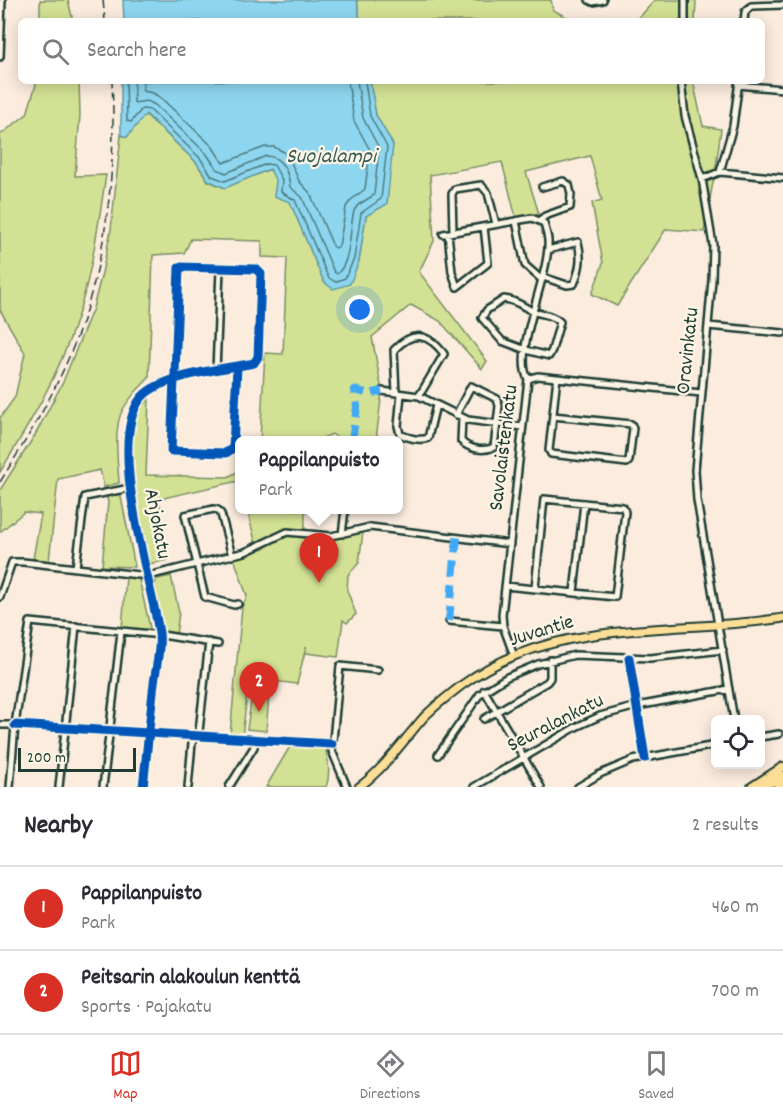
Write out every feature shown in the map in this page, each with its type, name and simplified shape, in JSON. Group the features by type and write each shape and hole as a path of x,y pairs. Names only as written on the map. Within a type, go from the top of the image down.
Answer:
{"highway":[{"path":"752,787 783,767"},
{"path":"762,787 783,776"},
{"path":"778,787 783,784"}],"main road":[{"name":"Juvantie","path":"359,787 380,769 425,716 441,701 483,672 514,656 566,640 603,633 718,626 783,618"}],"street":[{"path":"0,57 2,0"},
{"path":"589,0 593,2 603,0"},
{"path":"685,0 685,18"},
{"path":"744,18 745,12 751,6 783,5"},
{"name":"Oravinkatu","path":"681,84 686,116 702,179 713,245 696,480 733,715"},
{"path":"720,172 734,126 738,84"},
{"path":"746,84 783,89"},
{"path":"702,179 720,172 783,178"},
{"path":"539,221 545,216 570,207 571,202 569,184 564,181 542,187"},
{"path":"484,226 488,263 457,287 452,272 448,233 452,194 455,189 481,185 488,193 496,224"},
{"path":"448,233 532,218 544,223 549,240 548,250 526,350 524,372 528,379"},
{"path":"516,221 525,265 542,278 567,285 574,284 579,272 581,257 578,242 548,250"},
{"path":"216,371 220,268 179,267 171,451 226,453 233,448 237,367"},
{"name":"Ahjokatu","path":"143,787 159,635 130,488 129,435 133,412 142,397 150,390 164,382 254,363 258,357 261,274 256,269 220,268"},
{"path":"504,299 513,300 534,311 555,316 560,322 549,356 526,350 502,341 482,318 487,310 504,299"},
{"path":"708,326 783,333"},
{"path":"420,396 444,354 436,344 422,336 416,336 400,344 394,350 399,394 400,434 424,440 428,438 435,405"},
{"name":"Savolaistenkatu","path":"514,656 503,626 502,615 528,379 532,376 557,378 701,393"},
{"path":"553,416 631,424 633,428 627,463 551,454 549,450 557,378"},
{"path":"471,386 497,399 499,406 497,424 494,447 487,450 466,447 461,441 459,417 471,386"},
{"path":"382,391 420,396 459,417 522,427"},
{"path":"76,567 85,497 130,488"},
{"path":"506,586 615,597 625,512 623,507 544,499 535,588"},
{"path":"574,592 584,503"},
{"path":"232,556 218,510 185,515 206,597 234,605 238,604"},
{"path":"342,534 344,514"},
{"path":"0,597 12,562 148,576 245,552 287,532 331,536 370,527 510,544"},
{"path":"449,621 503,626"},
{"path":"10,787 15,725 30,622 159,635 218,644"},
{"path":"59,787 76,626"},
{"path":"103,787 121,632"},
{"path":"188,787 192,743 199,731 209,642"},
{"path":"438,755 473,701 484,690 507,677 550,660 575,655 650,658 723,650"},
{"path":"484,719 547,682 550,678 550,660"},
{"path":"347,787 332,751 340,666 378,670"},
{"name":"Seuralankatu","path":"474,787 576,727 612,711 729,689"},
{"path":"484,690 541,787"},
{"path":"0,725 15,725"},
{"path":"765,736 779,734"},
{"path":"578,787 600,774 633,760 711,746"},
{"path":"229,787 254,747"}],"green space":[{"path":"40,0 68,0 72,18 40,18"},
{"path":"357,0 551,0 553,10 568,18 360,18"},
{"path":"655,0 696,0 695,18 639,18"},
{"path":"36,84 79,84 80,115 75,176 106,175 90,269 75,324 51,381 0,472 0,418 15,397 25,353 0,310 0,135 27,114"},
{"path":"371,84 694,84 703,126 721,129 704,232 666,229 617,306 592,294 603,263 592,203 602,200 590,156 526,172 539,214 516,218 502,162 430,175 434,241 419,272 487,361 482,369 440,321 411,305 372,337 382,391 376,436 335,436 332,434 327,436 260,436 265,353 283,354 287,258 262,257 262,241 191,239 184,253 153,255 149,378 128,402 119,418 117,447 119,483 104,487 100,470 58,479 49,561 33,559 41,514 24,512 0,532 0,490 35,435 63,382 93,308 111,230 121,135 127,137 145,114 196,162 208,181 225,188 270,169 290,202 324,282 359,261 366,216 393,145 376,115"},
{"path":"149,399 146,475 228,477 235,473 235,482 159,499 168,560 149,564 132,466 133,428 141,407"},
{"path":"120,492 135,567 102,566 108,502 106,495"},
{"path":"248,514 305,514 305,536 334,539 363,532 359,563 348,575 347,590 356,614 347,623 343,620 338,657 306,653 306,647 297,684 249,678 242,737 230,735 242,607 247,596 234,558 256,544"},
{"path":"126,576 139,579 151,632 122,629"},
{"path":"171,576 179,612 176,635 163,632 155,584 157,579"},
{"path":"252,695 269,695 266,731 247,729"},
{"path":"292,743 325,746 329,772 326,787 266,787"}],"water":[{"path":"123,0 357,0 360,18 124,18"},
{"name":"Suojalampi","path":"121,84 371,84 376,115 393,145 387,204 366,216 359,261 350,284 333,289 324,282 290,202 274,196 276,182 270,169 225,188 208,180 196,162 146,114 127,137 121,135"}],"railway":[{"path":"103,0 105,18"},
{"path":"0,482 59,379 87,308 97,271 109,196 112,158 112,84"}],"marked path":[{"path":"353,436 357,407 355,390 369,394 382,391"},
{"path":"449,621 457,537"}],"cycle path":[{"path":"143,787 159,652 159,633 140,546 129,476 128,444 132,417 142,397 163,383 178,378 194,374 254,363 258,357 261,274 256,269 179,267 175,374 174,380 171,451 226,453 233,448 237,367"},
{"path":"629,658 645,758"},
{"path":"15,725 332,744"}],"place":[{"name":"Pappilanpuisto","path":"319,583"},
{"name":"Peitsarin alakoulun kenttä","path":"259,712"}]}
